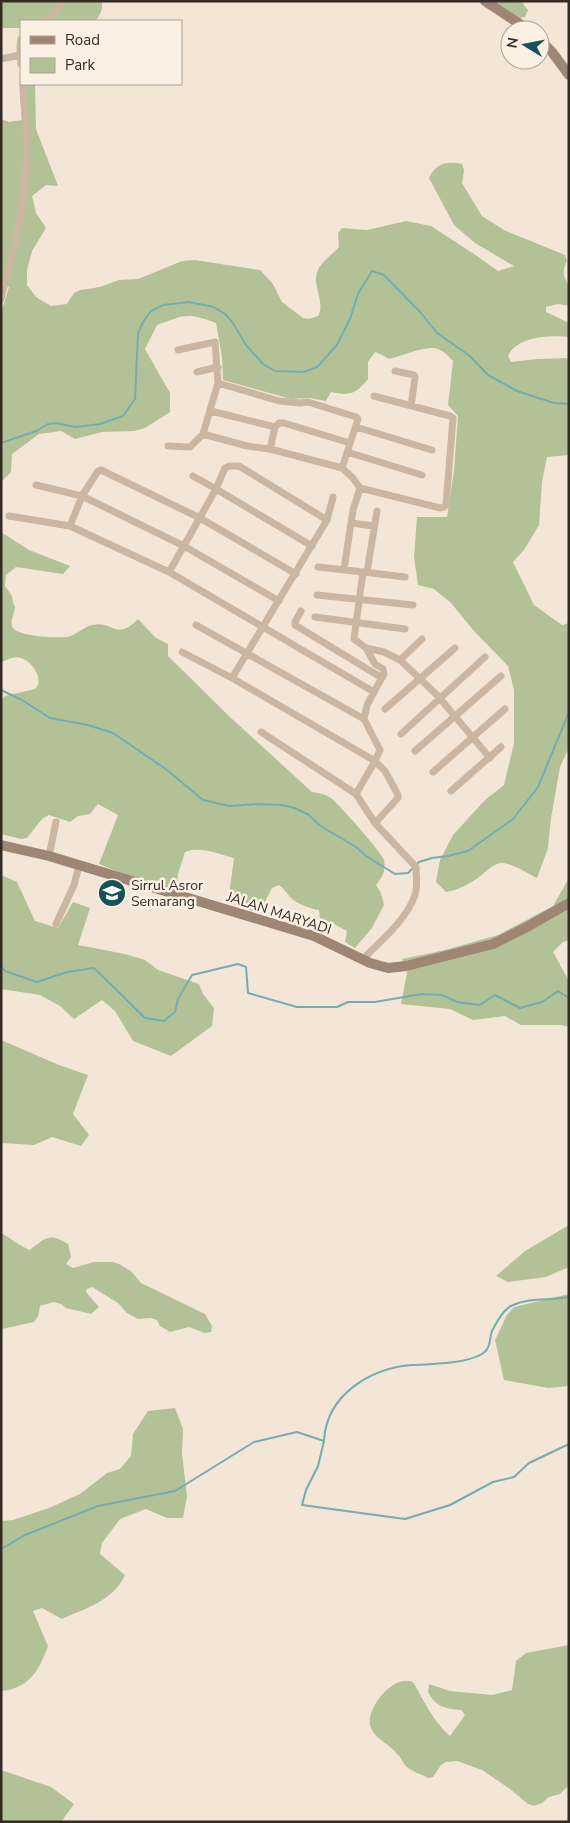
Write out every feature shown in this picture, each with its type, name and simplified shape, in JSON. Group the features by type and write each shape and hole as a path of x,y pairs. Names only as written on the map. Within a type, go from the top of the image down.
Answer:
{"street":[{"path":"45,20 52,15 62,1"},
{"path":"485,1 514,20"},
{"path":"550,50 569,75"},
{"path":"1,58 20,55"},
{"path":"1,300 24,198 27,162 23,85"},
{"path":"168,446 190,447 204,434 218,383 215,342 178,350"},
{"path":"197,372 218,367"},
{"path":"395,371 415,377 410,406"},
{"path":"218,383 280,401 308,402 356,417 358,419 356,427 342,468"},
{"path":"204,434 342,468 360,488 444,508 446,505 453,418 374,396"},
{"path":"211,411 275,427"},
{"path":"270,449 275,427 279,423 350,443"},
{"path":"356,427 432,450"},
{"path":"347,452 422,475"},
{"path":"169,572 216,489 225,468 230,466 239,466 327,520"},
{"path":"70,526 82,496 98,471 101,470 200,518 296,574"},
{"path":"193,476 312,546"},
{"path":"36,485 82,496 184,546 280,601"},
{"path":"344,569 353,510 360,488"},
{"path":"232,678 327,520 333,497"},
{"path":"364,719 367,705 384,674 383,669 375,664 366,648 354,639 377,510"},
{"path":"9,516 70,526 169,572 374,692"},
{"path":"351,523 374,526"},
{"path":"318,567 405,577"},
{"path":"317,595 413,605"},
{"path":"301,611 294,622 295,625 382,678"},
{"path":"315,617 405,629"},
{"path":"196,625 364,719 380,750 356,794"},
{"path":"400,660 422,639"},
{"path":"366,648 384,652 400,660 440,698 490,758"},
{"path":"385,709 455,648"},
{"path":"182,652 232,678 375,762 385,771 398,795 398,798 375,823"},
{"path":"401,734 485,657"},
{"path":"415,751 501,676"},
{"path":"433,772 505,709"},
{"path":"260,732 356,794 375,823 415,865 416,886 411,902 388,935 363,959"},
{"path":"451,791 501,747"},
{"path":"49,856 56,822"},
{"name":"JALAN MARYADI","path":"1,845 49,856 314,936 363,959 388,968 400,968 500,941 569,903"},
{"path":"56,924 74,884 79,866"}],"green space":[{"path":"1,1 102,1 101,12 97,20 20,20 20,28 1,28"},
{"path":"494,1 521,1 528,10 525,17 519,18"},
{"path":"20,85 35,85 36,129 58,186 46,185 32,196 36,213 46,228 32,251 27,270 27,285 36,297 51,306 67,304 74,293 80,290 100,287 119,280 138,279 182,261 195,260 260,270 273,284 282,302 303,318 309,319 318,316 320,311 320,300 316,282 318,270 339,247 338,233 342,228 367,230 406,221 431,226 498,271 514,266 475,243 454,225 429,178 435,169 447,163 462,164 464,170 462,183 482,216 504,230 565,255 567,261 564,276 569,289 569,306 558,304 546,307 546,312 569,323 569,337 535,338 519,344 512,349 508,356 511,362 569,358 569,455 547,457 542,482 539,525 524,550 513,562 534,605 562,625 569,623 569,748 560,767 548,848 537,878 514,866 501,863 490,868 461,888 446,892 436,882 440,860 453,835 485,800 504,785 514,743 514,690 508,666 474,631 451,603 434,589 418,585 414,557 417,517 447,517 454,471 458,416 448,405 453,361 444,352 435,348 429,348 389,359 375,352 368,362 368,379 356,391 348,394 331,392 326,401 310,398 291,399 223,380 222,357 216,323 192,316 180,317 157,325 145,349 170,393 170,412 145,428 134,431 102,432 75,439 61,431 39,434 12,454 11,472 1,482 1,313 9,287 1,283 1,119 9,122 22,120"},
{"path":"1,532 29,550 70,566 63,574 16,567 6,575 5,586 12,596 15,607 12,626 15,630 28,635 67,637 86,627 99,624 119,630 124,629 138,619 156,638 168,644 168,656 231,718 312,792 331,798 369,839 384,860 385,867 376,885 381,893 384,905 372,928 355,948 345,942 347,931 332,923 320,920 319,910 296,901 279,885 272,888 259,913 235,905 234,899 229,895 234,858 203,850 185,852 178,874 176,891 99,864 118,815 98,804 90,814 78,816 70,822 49,815 42,819 27,838 21,839 1,834 1,701 5,696 35,689 39,681 33,667 21,658 9,659 2,662 1,665"},
{"path":"1,875 17,882 35,921 58,928 73,902 90,908 78,945 145,960 158,970 199,984 203,994 214,1008 212,1026 171,1056 133,1041 115,1011 102,1000 74,1019 60,1006 40,995 1,989"},
{"path":"569,878 569,940 563,942 553,952 569,981 569,1027 561,1025 521,1025 505,1016 473,1020 450,1009 401,1004 407,973 402,959 445,950 498,935 553,906"},
{"path":"1,1040 59,1065 88,1075 73,1114 89,1135 81,1146 52,1137 34,1145 1,1143"},
{"path":"569,1225 569,1267 546,1277 508,1282 496,1276 525,1251"},
{"path":"1,1233 30,1250 48,1238 52,1237 62,1240 68,1244 71,1257 66,1264 73,1268 94,1262 113,1262 119,1264 131,1271 141,1283 205,1314 212,1326 211,1332 205,1333 189,1327 170,1332 160,1326 157,1320 151,1318 138,1319 127,1313 118,1303 92,1287 87,1289 86,1292 99,1307 91,1314 66,1308 54,1302 40,1306 38,1316 34,1322 2,1329"},
{"path":"569,1294 569,1386 548,1388 504,1380 495,1340 507,1315 514,1307"},
{"path":"175,1408 183,1429 182,1454 187,1496 183,1518 167,1518 146,1509 120,1519 102,1543 100,1554 125,1575 120,1584 98,1603 62,1619 42,1608 33,1611 48,1646 45,1654 37,1670 26,1682 11,1689 1,1691 1,1521 13,1520 49,1508 80,1494 107,1473 120,1469 131,1456 133,1434 148,1411"},
{"path":"569,1645 569,1785 560,1794 549,1797 542,1803 534,1806 528,1804 482,1770 457,1761 446,1762 441,1765 433,1777 428,1778 407,1767 395,1751 377,1736 371,1728 371,1712 382,1695 397,1683 405,1681 413,1682 434,1717 450,1736 465,1715 461,1710 445,1708 437,1704 428,1692 429,1684 450,1691 492,1695 512,1690 516,1661 526,1653"},
{"path":"1,1770 51,1787 74,1804 61,1822 1,1822"}],"waterway":[{"path":"1,443 36,431 48,424 55,423 76,427 100,424 123,416 135,399 138,333 151,311 163,305 189,302 214,307 225,314 233,323 246,345 263,364 275,371 304,372 317,367 337,345 350,319 358,294 372,271 384,275 421,313 437,333 470,356 488,375 517,391 554,403 569,404"},
{"path":"1,690 22,700 50,718 88,725 113,733 167,770 203,800 229,806 256,804 282,805 295,808 309,815 319,825 356,847 366,856 395,874 408,873 414,867"},
{"path":"417,864 432,858 468,851 513,819 538,787 569,712"},
{"path":"1,966 5,971 37,982 67,972 94,968 145,1018 164,1021 175,1012 178,999 192,975 238,964 246,967 248,993 297,1007 337,1007 348,1002 375,1002 422,994 442,995 457,1002 480,1005 495,995 520,1008 542,1002 558,991 569,998"},
{"path":"324,1440 327,1424 333,1410 353,1387 366,1379 380,1372 395,1368 447,1363 475,1357 487,1350 492,1331 506,1309 527,1301 569,1297"},
{"path":"1,1549 25,1535 98,1506 175,1491 254,1442 297,1432 324,1441 318,1466 306,1490 302,1505 405,1519 450,1505 493,1482 514,1477 529,1463 569,1444"}],"place":[{"name":"Sirrul Asror Semarang","path":"112,893"}]}
